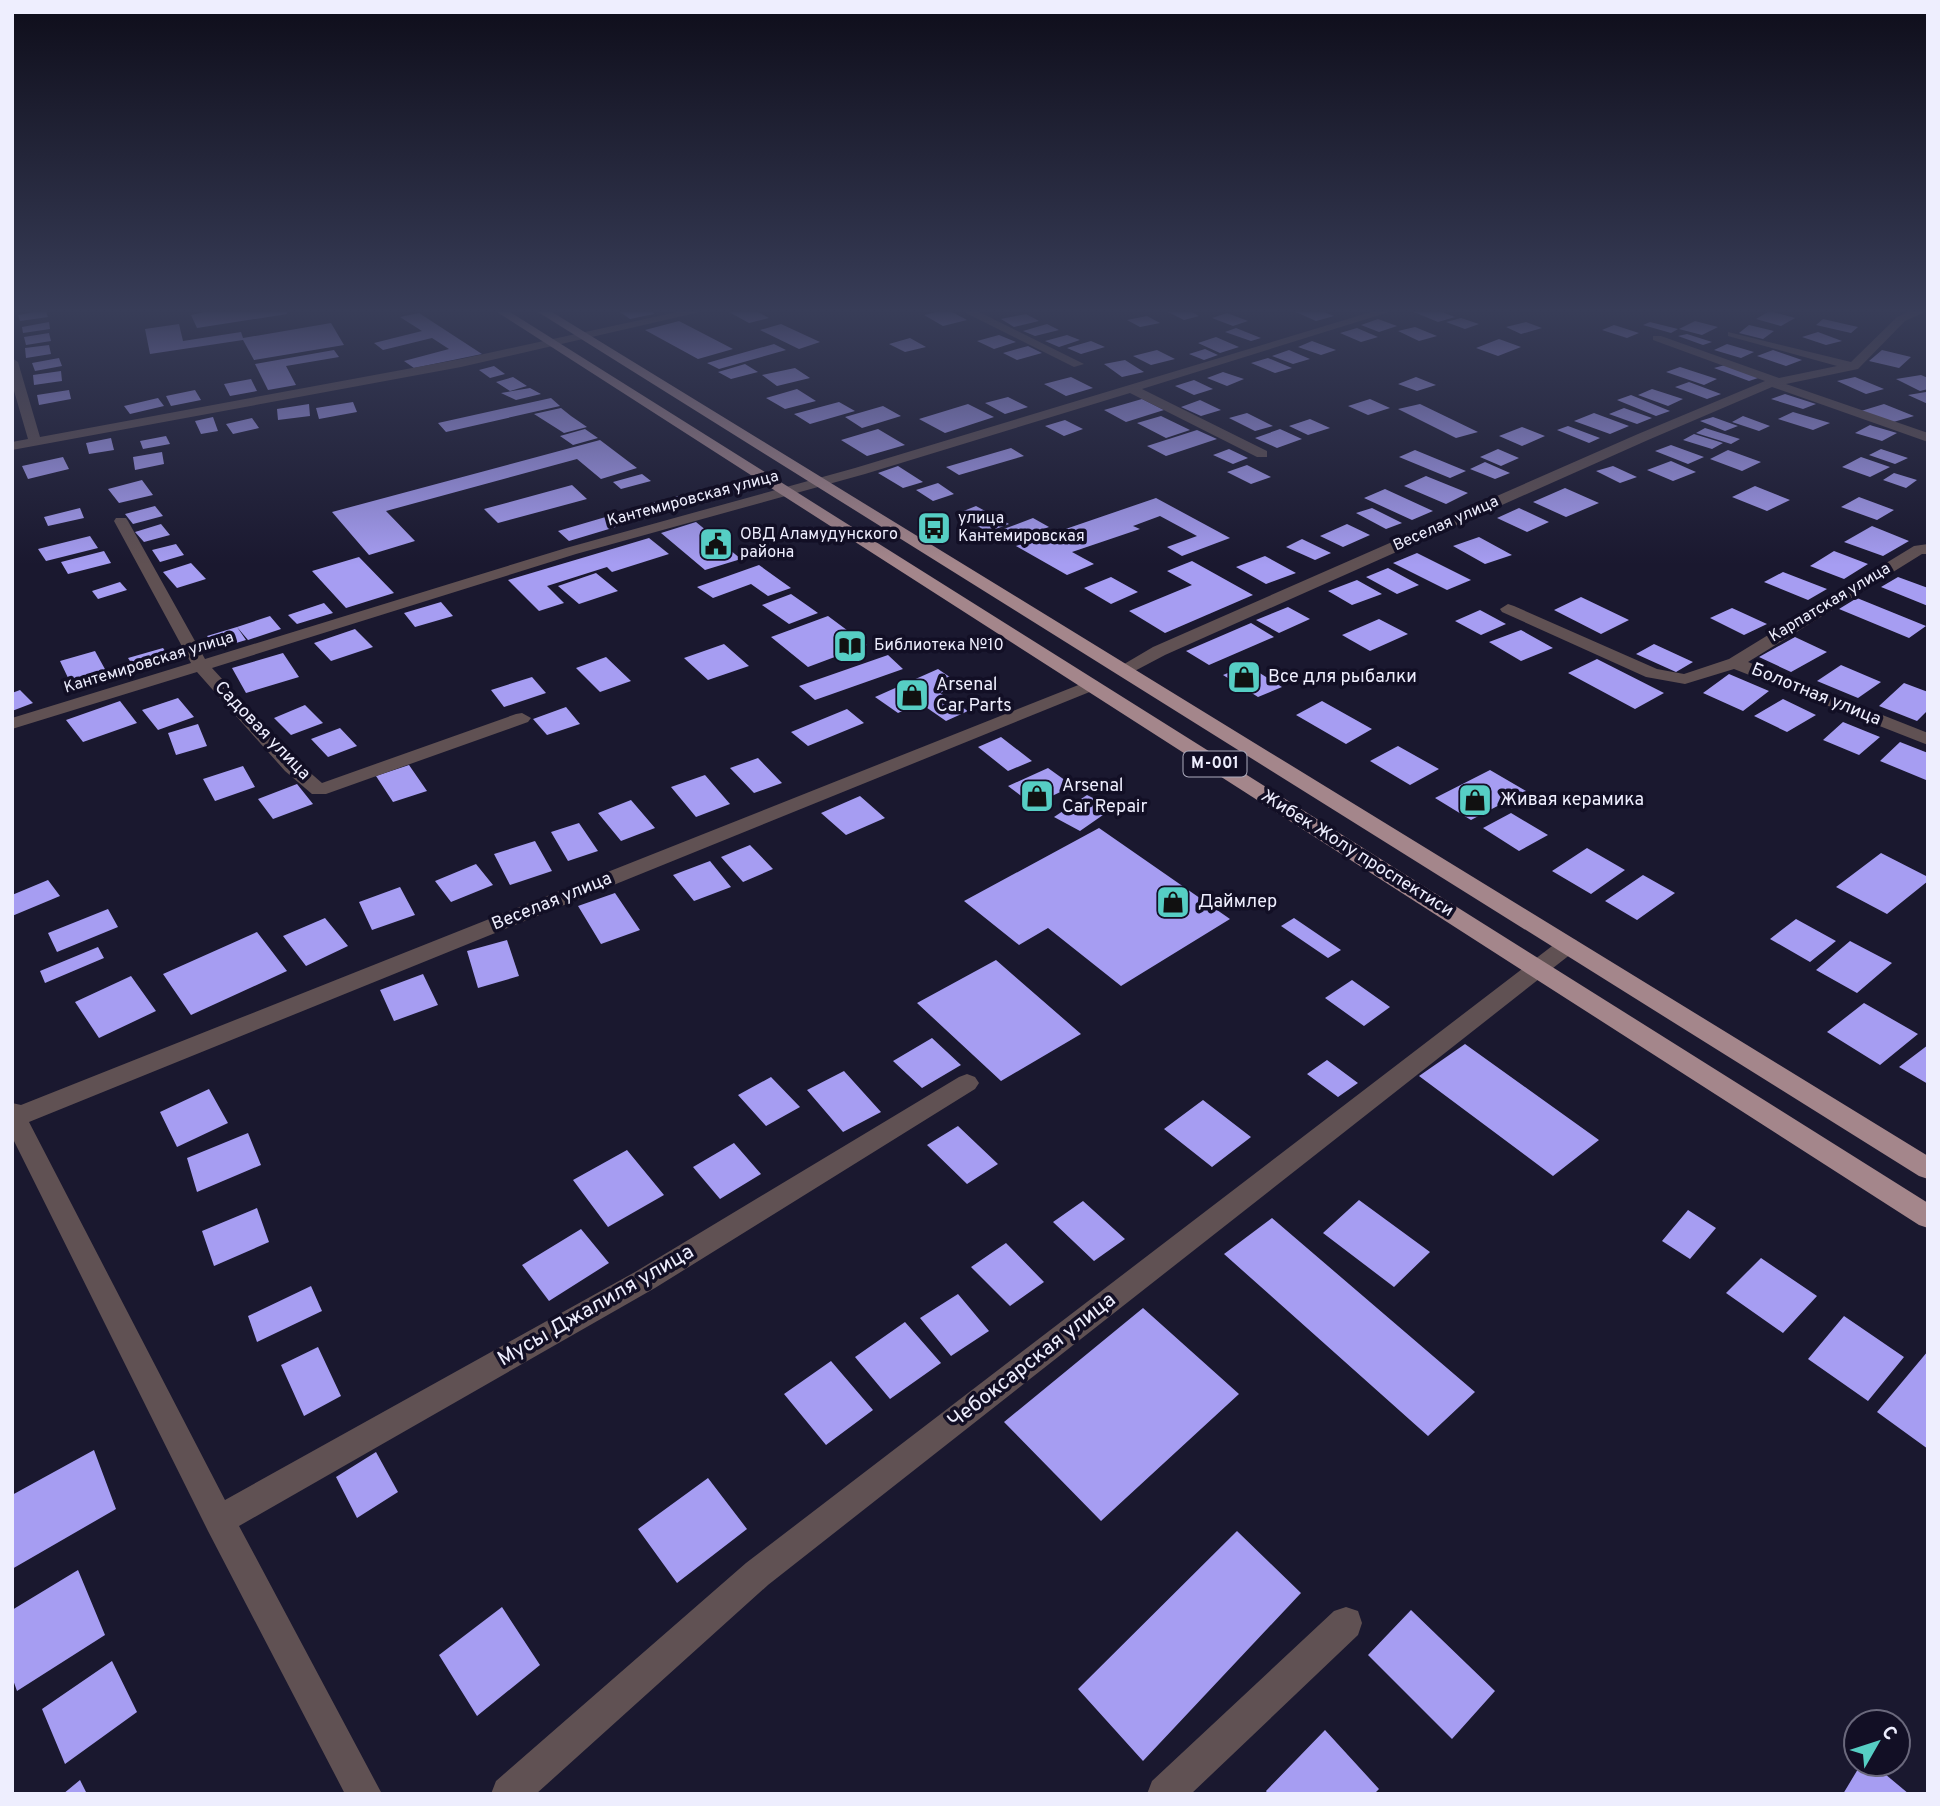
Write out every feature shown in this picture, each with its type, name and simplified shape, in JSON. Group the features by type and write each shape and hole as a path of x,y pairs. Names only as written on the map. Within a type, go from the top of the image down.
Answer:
{"main road":[{"name":"Жибек Жолу проспектиси","path":"635,396 1928,1217"},
{"name":"Жибек Жолу проспектиси","path":"679,396 1928,1168"}],"street":[{"path":"22,396 35,441"},
{"path":"12,446 279,396"},
{"name":"Кантемировская улица","path":"12,724 571,551 818,483 1102,396"},
{"path":"1146,396 1262,454"},
{"name":"Веселая улица","path":"1123,670 1159,651 1643,437 1743,396"},
{"path":"1811,396 1896,429 1928,438"},
{"name":"Садовая улица","path":"121,521 200,665 292,767 319,790 522,718"},
{"name":"Карпатская улица","path":"1735,663 1919,549 1928,549"},
{"name":"Болотная улица","path":"1508,609 1652,673 1685,679 1735,663 1928,740"},
{"name":"Веселая улица","path":"14,1116 1091,685"},
{"name":"Чебоксарская улица","path":"509,1794 757,1574 1568,946"},
{"name":"Мусы Джалиля улица","path":"219,1520 645,1280 967,1083"},
{"path":"14,1116 219,1520 364,1794"},
{"path":"1165,1794 1346,1623"}],"building":[{"path":"37,396 70,396 71,399 39,405"},
{"path":"166,396 199,396 201,400 171,406"},
{"path":"508,396 532,396 516,400"},
{"path":"809,396 816,401 785,409 766,398"},
{"path":"1634,396 1670,411 1656,416 1617,400"},
{"path":"1641,396 1675,396 1683,399 1668,406"},
{"path":"1792,396 1816,404 1803,409 1771,399"},
{"path":"1911,396 1928,396 1928,404"},
{"path":"1008,397 1028,407 1005,414 985,403"},
{"path":"158,398 164,406 130,414 124,406"},
{"path":"551,398 560,406 446,432 438,423"},
{"path":"1142,399 1164,410 1126,422 1104,410"},
{"path":"1370,399 1390,408 1368,415 1348,406"},
{"path":"1200,400 1221,410 1201,416 1181,407"},
{"path":"353,402 357,412 319,419 316,408"},
{"path":"839,402 855,411 810,424 794,414"},
{"path":"309,404 310,416 278,420 277,409"},
{"path":"968,404 994,417 945,433 919,419"},
{"path":"1420,404 1478,432 1456,438 1398,409"},
{"path":"1884,404 1914,416 1890,423 1861,411"},
{"path":"883,406 901,416 862,428 845,417"},
{"path":"561,408 587,427 564,433 534,414"},
{"path":"1624,408 1652,418 1637,424 1609,414"},
{"path":"1793,412 1830,423 1813,430 1778,419"},
{"path":"1247,413 1273,426 1255,431 1229,418"},
{"path":"1594,413 1629,426 1610,434 1574,421"},
{"path":"1161,416 1190,430 1166,438 1137,423"},
{"path":"1743,416 1770,426 1759,431 1732,422"},
{"path":"213,417 218,431 201,434 195,421"},
{"path":"1713,417 1738,426 1725,431 1700,421"},
{"path":"252,418 259,428 233,434 226,424"},
{"path":"1310,419 1330,428 1308,435 1289,426"},
{"path":"1065,420 1083,429 1064,436 1045,426"},
{"path":"1870,425 1897,433 1882,441 1855,433"},
{"path":"1568,426 1600,438 1589,443 1557,430"},
{"path":"1522,427 1545,436 1522,446 1499,436"},
{"path":"1705,428 1740,439 1731,444 1696,433"},
{"path":"585,429 598,438 573,445 560,436"},
{"path":"878,429 905,445 867,456 841,440"},
{"path":"1280,429 1302,439 1277,448 1255,438"},
{"path":"1197,430 1217,439 1166,456 1147,446"},
{"path":"1694,434 1723,443 1712,449 1683,440"},
{"path":"166,436 170,444 143,449 140,441"},
{"path":"111,438 114,450 89,454 86,443"},
{"path":"600,440 637,468 601,479 577,459 386,511 415,541 369,555 332,512"},
{"path":"1671,445 1704,457 1688,464 1655,451"},
{"path":"1011,448 1024,456 959,475 946,467"},
{"path":"1229,449 1248,458 1233,464 1213,455"},
{"path":"1498,449 1519,458 1501,466 1480,457"},
{"path":"1881,449 1908,458 1895,464 1869,455"},
{"path":"1415,450 1466,471 1450,478 1399,457"},
{"path":"1728,450 1761,462 1742,471 1710,459"},
{"path":"162,452 164,464 135,470 133,457"},
{"path":"63,457 69,469 28,479 22,466"},
{"path":"1861,457 1890,467 1870,477 1842,467"},
{"path":"1671,461 1696,472 1673,481 1647,470"},
{"path":"1485,462 1510,473 1495,479 1470,469"},
{"path":"1247,465 1271,477 1251,484 1227,472"},
{"path":"898,466 923,482 903,488 878,473"},
{"path":"1613,466 1637,477 1620,483 1596,471"},
{"path":"1894,473 1917,480 1906,488 1883,480"},
{"path":"642,474 651,481 621,489 613,482"},
{"path":"1426,476 1468,493 1446,504 1404,486"},
{"path":"142,480 153,495 119,503 108,489"},
{"path":"938,483 954,494 933,501 916,490"},
{"path":"572,485 587,499 498,523 484,509"},
{"path":"1755,486 1790,500 1767,511 1732,497"},
{"path":"1565,488 1599,503 1566,517 1533,502"},
{"path":"1385,489 1433,511 1412,520 1364,498"},
{"path":"677,496 689,505 569,541 558,531"},
{"path":"1859,497 1894,510 1877,520 1841,507"},
{"path":"1156,498 1230,538 1182,556 1167,547 1197,536 1160,516 1133,526 1140,529 1072,552 1094,564 1067,575 1016,546"},
{"path":"155,506 163,516 133,524 125,514"},
{"path":"976,506 1009,524 988,532 956,514"},
{"path":"80,508 84,518 48,526 44,517"},
{"path":"1372,508 1402,523 1386,529 1356,513"},
{"path":"1519,508 1549,522 1527,532 1497,518"},
{"path":"1033,518 1049,527 1008,542 993,533"},
{"path":"696,522 741,559 705,570 661,533"},
{"path":"161,524 170,535 144,542 135,532"},
{"path":"1347,524 1370,535 1343,547 1320,536"},
{"path":"1872,526 1909,541 1883,556 1844,542"},
{"path":"90,536 98,548 46,561 38,549"},
{"path":"1479,537 1512,555 1485,564 1453,546"},
{"path":"649,538 669,554 612,572 607,567 547,586 564,603 539,611 508,580"},
{"path":"1302,539 1331,553 1315,560 1286,547"},
{"path":"176,544 184,555 160,562 152,550"},
{"path":"104,551 111,563 68,574 61,562"},
{"path":"1834,551 1868,564 1844,579 1810,566"},
{"path":"1417,553 1471,580 1447,590 1393,563"},
{"path":"1265,556 1296,573 1266,584 1236,567"},
{"path":"359,557 394,593 346,608 312,571"},
{"path":"1192,561 1253,595 1165,633 1129,611 1192,585 1167,571"},
{"path":"191,563 206,579 177,588 163,572"},
{"path":"759,565 791,588 768,596 751,584 713,598 697,587"},
{"path":"1388,568 1419,585 1397,594 1366,577"},
{"path":"1783,572 1827,589 1808,600 1764,582"},
{"path":"596,573 618,591 579,604 558,586"},
{"path":"1111,577 1138,592 1111,604 1084,588"},
{"path":"1898,577 1928,588 1928,606 1881,587"},
{"path":"1357,580 1382,594 1352,605 1328,591"},
{"path":"120,582 127,590 98,599 92,591"},
{"path":"791,594 818,613 789,624 762,605"},
{"path":"1581,597 1629,620 1601,634 1554,610"},
{"path":"1857,598 1926,626 1909,638 1839,609"},
{"path":"441,602 453,616 415,627 404,613"},
{"path":"324,603 333,613 297,624 288,615"},
{"path":"1288,607 1310,619 1279,633 1256,620"},
{"path":"1732,608 1767,624 1744,635 1710,618"},
{"path":"1480,610 1506,624 1481,635 1455,621"},
{"path":"270,616 281,629 248,640 237,627"},
{"path":"828,616 867,645 808,667 771,637"},
{"path":"1379,619 1408,634 1370,651 1342,635"},
{"path":"1251,623 1274,637 1209,665 1186,651"},
{"path":"237,627 246,640 216,649 207,636"},
{"path":"355,629 373,647 331,661 314,643"},
{"path":"1521,630 1553,648 1521,661 1489,642"},
{"path":"1795,637 1827,652 1791,672 1759,657"},
{"path":"724,644 749,666 708,680 684,658"},
{"path":"1654,644 1693,662 1676,672 1636,654"},
{"path":"163,648 172,661 137,672 128,658"},
{"path":"95,651 106,671 70,682 60,661"},
{"path":"283,653 299,677 246,693 232,668"},
{"path":"888,655 903,669 815,700 799,686"},
{"path":"606,657 631,681 600,692 576,668"},
{"path":"1597,659 1664,693 1635,709 1568,673"},
{"path":"1247,665 1282,687 1258,697 1223,675"},
{"path":"1841,665 1881,682 1858,698 1817,681"},
{"name":"Arsenal Car Parts","path":"938,669 960,684 940,693 968,711 946,721 920,703 898,713 875,697"},
{"path":"1729,674 1769,691 1743,711 1703,693"},
{"path":"532,677 546,693 504,707 491,690"},
{"path":"1904,683 1928,692 1928,710 1917,721 1879,706"},
{"path":"20,690 33,703 12,711 12,693"},
{"path":"178,698 194,717 158,730 142,710"},
{"path":"1783,699 1816,715 1787,732 1754,716"},
{"path":"120,701 137,723 83,742 66,720"},
{"path":"1322,701 1372,729 1346,744 1296,715"},
{"path":"305,705 323,723 291,735 274,718"},
{"path":"566,707 580,724 547,735 533,719"},
{"path":"847,709 864,723 808,746 791,732"},
{"path":"1843,722 1880,737 1859,755 1823,740"},
{"path":"198,724 207,746 176,755 168,733"},
{"path":"340,728 357,746 328,757 311,739"},
{"path":"1001,737 1032,761 1008,771 978,747"},
{"path":"1900,742 1928,753 1926,780 1880,761"},
{"path":"1398,746 1439,769 1410,785 1370,761"},
{"path":"758,758 782,783 754,793 730,768"},
{"path":"409,765 427,791 393,802 376,776"},
{"path":"243,766 255,787 215,801 203,779"},
{"name":"Arsenal Car Repair","path":"1048,768 1073,786 1033,805 1008,786"},
{"path":"1490,770 1526,791 1471,820 1435,798"},
{"path":"705,775 730,804 696,817 671,787"},
{"path":"297,784 313,804 273,819 258,799"},
{"path":"1087,795 1113,808 1080,831 1054,817"},
{"path":"860,796 885,818 846,835 821,813"},
{"path":"631,800 655,828 621,841 598,813"},
{"path":"1511,813 1548,835 1519,851 1483,828"},
{"path":"579,823 598,851 568,861 551,832"},
{"path":"1099,828 1230,919 1121,986 1048,928 1019,945 964,901"},
{"path":"535,841 552,871 510,885 494,854"},
{"path":"750,845 773,869 743,882 721,857"},
{"path":"1587,848 1625,870 1591,894 1552,871"},
{"path":"1881,853 1928,877 1928,881 1887,914 1836,887"},
{"path":"710,861 731,887 694,901 673,875"},
{"path":"476,864 493,885 451,902 435,881"},
{"path":"1643,875 1675,893 1637,920 1605,901"},
{"path":"48,880 60,896 12,916 12,895"},
{"path":"400,887 415,915 372,930 359,902"},
{"path":"615,893 640,930 601,944 578,906"},
{"path":"108,909 118,927 57,952 48,933"},
{"path":"325,918 348,946 306,966 283,936"},
{"path":"1294,918 1341,950 1328,958 1281,926"},
{"path":"1796,919 1836,941 1810,962 1770,939"},
{"path":"257,932 287,971 191,1015 163,974"},
{"path":"507,940 519,976 478,988 467,951"},
{"path":"1850,941 1892,963 1857,993 1816,970"},
{"path":"98,947 104,958 45,983 40,971"},
{"path":"996,960 1081,1034 1001,1081 917,1003"},
{"path":"423,974 438,1005 394,1021 380,990"},
{"path":"131,976 156,1011 99,1038 75,1002"},
{"path":"1352,980 1390,1007 1364,1026 1325,998"},
{"path":"1864,1003 1918,1034 1880,1065 1827,1032"},
{"path":"932,1038 961,1065 922,1088 893,1061"},
{"path":"1465,1044 1599,1140 1553,1176 1419,1076"},
{"path":"1928,1045 1928,1084 1899,1067"},
{"path":"1327,1060 1358,1083 1338,1097 1307,1074"},
{"path":"844,1071 881,1112 843,1132 807,1090"},
{"path":"771,1077 800,1107 766,1126 738,1095"},
{"path":"209,1089 228,1123 177,1147 160,1112"},
{"path":"1203,1100 1251,1137 1212,1167 1164,1129"},
{"path":"958,1126 998,1164 967,1184 927,1145"},
{"path":"248,1133 261,1165 197,1192 187,1158"},
{"path":"734,1143 761,1174 720,1199 693,1167"},
{"path":"627,1150 664,1195 608,1227 573,1180"},
{"path":"1359,1200 1430,1252 1394,1287 1323,1233"},
{"path":"1083,1201 1125,1239 1094,1261 1053,1222"},
{"path":"257,1208 269,1242 214,1266 202,1231"},
{"path":"1688,1210 1716,1228 1690,1259 1662,1241"},
{"path":"1272,1218 1475,1392 1428,1436 1224,1254"},
{"path":"581,1229 609,1263 549,1301 522,1265"},
{"path":"1006,1243 1044,1282 1010,1306 971,1267"},
{"path":"1761,1258 1817,1296 1783,1333 1726,1293"},
{"path":"311,1286 322,1311 257,1342 248,1316"},
{"path":"958,1294 989,1331 951,1356 920,1318"},
{"path":"1143,1308 1239,1394 1101,1521 1004,1422"},
{"path":"1844,1316 1904,1357 1868,1401 1808,1359"},
{"path":"905,1322 941,1363 890,1399 855,1357"},
{"path":"318,1347 341,1396 304,1416 281,1365"},
{"path":"1928,1351 1928,1449 1877,1412"},
{"path":"831,1361 873,1410 826,1445 784,1394"},
{"path":"94,1450 116,1509 12,1569 12,1495"},
{"path":"376,1452 398,1492 357,1518 336,1477"},
{"path":"708,1478 747,1529 677,1583 638,1529"},
{"path":"1237,1531 1301,1593 1143,1761 1078,1689"},
{"path":"78,1570 105,1635 17,1691 12,1677 12,1610"},
{"path":"502,1607 540,1665 477,1716 439,1655"},
{"path":"1411,1610 1495,1691 1452,1739 1368,1655"},
{"path":"112,1661 137,1712 65,1764 42,1709"},
{"path":"1325,1730 1379,1789 1374,1794 1268,1794 1266,1791"},
{"path":"1853,1778 1890,1778 1909,1794 1843,1794"},
{"path":"80,1780 87,1794 63,1794"}],"place":[{"name":"улица Кантемировская","path":"934,528"},
{"name":"ОВД Аламудунского района","path":"716,544"},
{"name":"Библиотека №10","path":"850,646"},
{"name":"Все для рыбалки","path":"1244,677"},
{"name":"Arsenal Car Parts","path":"912,695"},
{"name":"Arsenal Car Repair","path":"1037,796"},
{"name":"Живая керамика","path":"1475,800"},
{"name":"Даймлер","path":"1173,902"}]}
